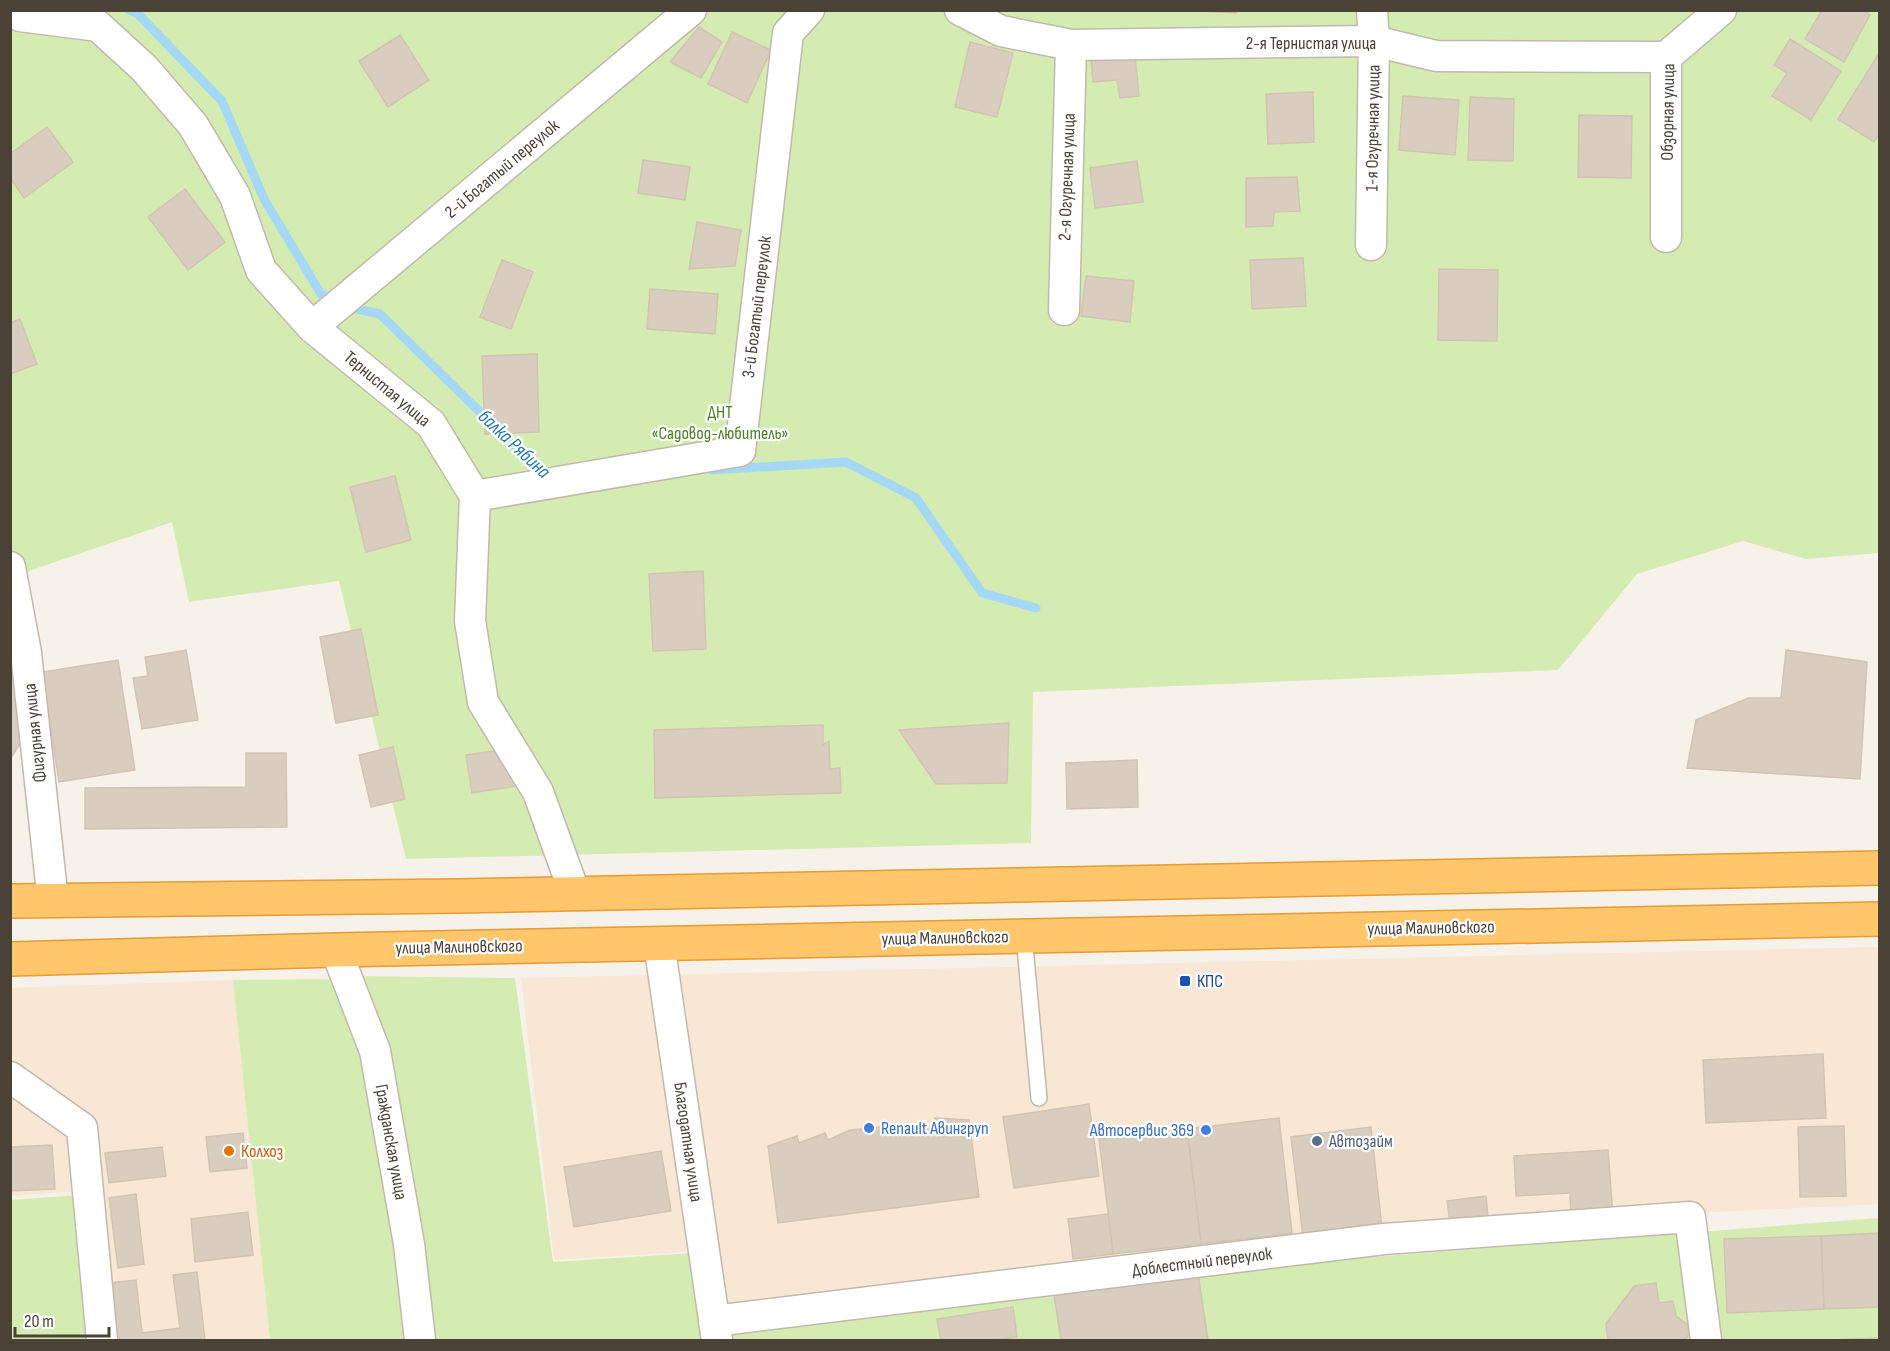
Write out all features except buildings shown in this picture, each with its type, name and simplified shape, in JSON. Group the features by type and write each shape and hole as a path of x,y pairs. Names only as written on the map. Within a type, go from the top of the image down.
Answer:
{"highway":[{"path":"10,901 575,894 1880,868"},
{"name":"улица Малиновского","path":"10,959 659,943 1880,920"}],"street":[{"name":"Тернистая улица","path":"12,10 20,16 106,18 144,68 193,125 235,196 261,270 312,327 431,424 475,496"},
{"name":"2-й Богатый переулок","path":"312,327 691,10"},
{"name":"3-й Богатый переулок","path":"475,496 740,451 788,33 808,10"},
{"name":"2-я Тернистая улица","path":"960,10 1001,31 1071,45 1374,41 1436,56 1666,57"},
{"name":"1-я Огуречная улица","path":"1371,245 1374,41 1372,10"},
{"name":"Обзорная улица","path":"1666,237 1666,57 1721,10"},
{"name":"2-я Огуречная улица","path":"1064,309 1071,45"},
{"path":"475,496 470,621 483,702 538,792 575,894"},
{"name":"Фигурная улица","path":"10,567 26,653 53,901"},
{"name":"Благодатная улица","path":"659,943 716,1331"},
{"name":"Гражданская улица","path":"336,950 375,1051 409,1244 420,1341"},
{"path":"10,1077 82,1128 102,1341"},
{"name":"Доблестный переулок","path":"716,1331 1384,1239 1690,1217 1706,1341"}],"lane":[{"path":"1024,936 1039,1098"}],"shaded area":[{"path":"1879,947 1879,1204 1693,1213 726,1309 718,1250 554,1260 521,978"},
{"path":"233,980 270,1340 111,1340 95,1190 11,1196 11,988"}],"green space":[{"name":"ДНТ «Садовод-любитель»","path":"10,11 1879,11 1879,553 1806,559 1743,541 1637,574 1558,670 1033,692 1031,843 406,859 339,581 189,602 172,522 29,571 11,574"},
{"path":"354,976 515,978 553,1262 695,1253 706,1335 1243,1267 1879,1218 1879,1340 428,1340"},
{"path":"334,979 369,1061 412,1340 270,1340 233,980"},
{"path":"79,1195 95,1340 11,1340 11,1200"}],"waterway":[{"name":"балка Рябина","path":"129,10 138,14 222,101 264,199 321,294 334,301"},
{"name":"балка Рябина","path":"347,307 380,314 547,478"},
{"name":"балка Рябина","path":"711,470 846,462 916,498 982,593 1036,608"}],"place":[{"name":"КПС","path":"1185,981"},
{"name":"Renault Авингруп","path":"869,1128"},
{"name":"Автосервис 369","path":"1206,1130"},
{"name":"Автозайм","path":"1317,1141"},
{"name":"Колхоз","path":"229,1151"}]}
